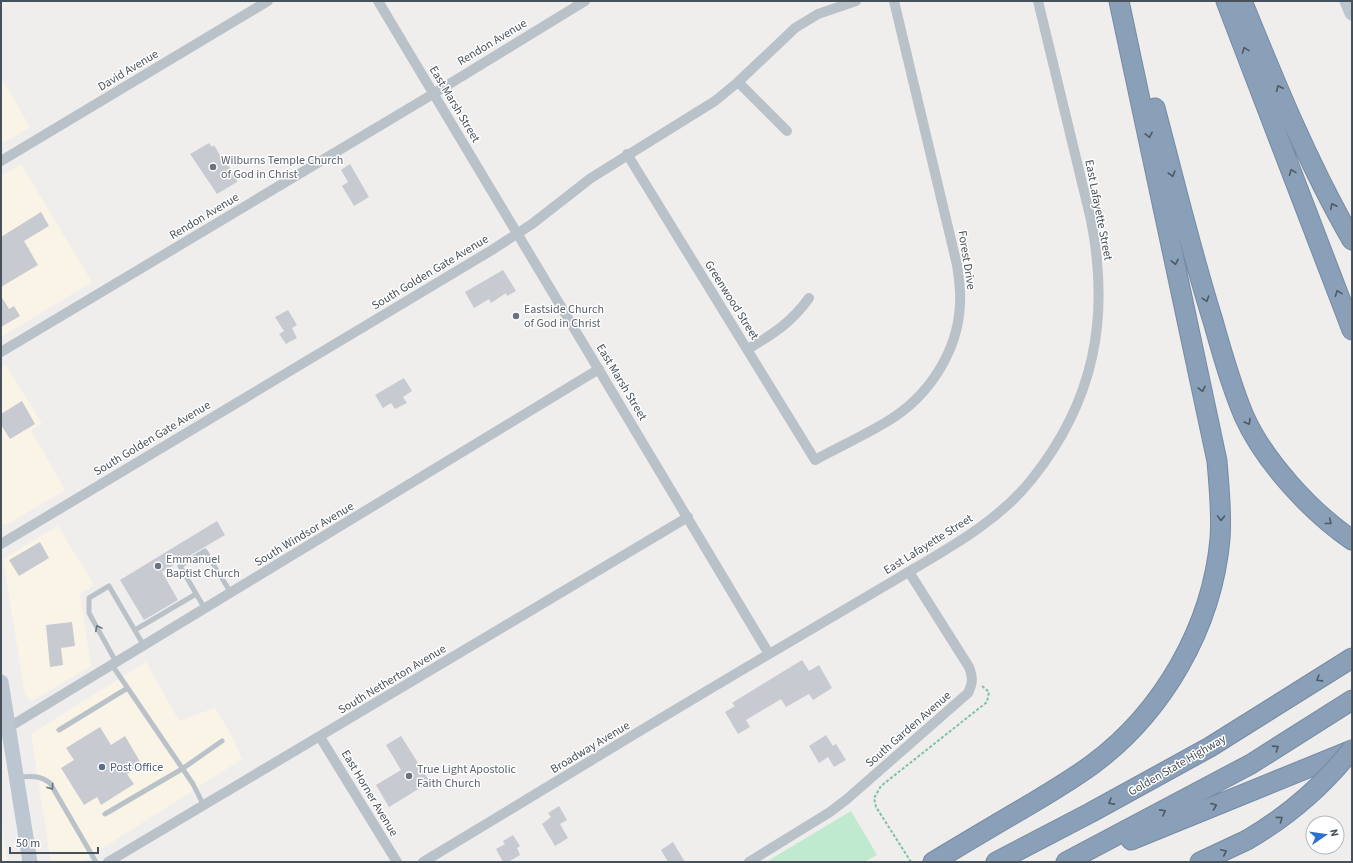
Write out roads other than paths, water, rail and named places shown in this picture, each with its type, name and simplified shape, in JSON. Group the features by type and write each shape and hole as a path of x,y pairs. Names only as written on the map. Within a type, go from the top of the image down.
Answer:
{"highway":[{"path":"933,862 1072,778 1108,752 1133,729 1169,685 1182,660 1200,622 1216,568 1220,539 1221,504 1217,461 1119,1"},
{"path":"1126,1 1201,283 1226,366 1244,416 1266,453 1294,489 1326,520 1352,540"},
{"path":"1226,1 1352,330"},
{"path":"1242,1 1270,70 1322,184 1352,240"},
{"name":"Golden State Highway","path":"996,862 1090,813 1210,746 1352,658"},
{"path":"1066,862 1251,764 1352,700"},
{"path":"1112,838 1128,842 1352,749"},
{"path":"1200,862 1247,840 1281,819 1302,802 1327,778 1352,749"}],"main road":[{"path":"1347,1 1352,13"},
{"path":"1,682 5,730 16,777 30,862"}],"street":[{"name":"David Avenue","path":"1,161 268,1"},
{"name":"East Marsh Street","path":"378,1 770,654"},
{"name":"Rendon Avenue","path":"1,352 433,94 585,1"},
{"name":"South Golden Gate Avenue","path":"1,544 518,234 591,178 627,154 715,101 738,82 795,28 818,14 856,1"},
{"name":"Forest Drive","path":"815,460 889,421 915,400 937,374 952,344 957,328 960,305 957,265 894,1"},
{"name":"East Lafayette Street","path":"770,654 959,542 997,514 1031,480 1059,441 1071,419 1080,397 1092,359 1099,311 1100,289 1096,248 1038,1"},
{"path":"738,82 787,131"},
{"name":"Greenwood Street","path":"627,154 815,460"},
{"path":"748,349 785,326 798,314 809,298"},
{"name":"South Windsor Avenue","path":"5,730 599,369"},
{"name":"South Netherton Avenue","path":"108,862 203,804 320,737 688,516"},
{"name":"South Garden Avenue","path":"749,862 830,812 847,799 968,693 972,685 973,677 969,667 909,572"},
{"name":"Broadway Avenue","path":"423,862 770,654"},
{"name":"East Horner Avenue","path":"320,737 397,862"}],"lane":[{"path":"205,609 180,566 205,551 231,593"},
{"path":"144,646 109,586 89,598 89,613 126,689 193,784 203,804"},
{"path":"135,630 196,594"},
{"path":"59,730 126,689"},
{"path":"104,814 182,768 222,741"},
{"path":"16,777 32,776 43,778 50,783 96,862"}],"place":[{"name":"Wilburns Temple Church of God in Christ","path":"213,167"},
{"name":"Eastside Church of God in Christ","path":"516,316"},
{"name":"Emmanuel Baptist Church","path":"158,566"},
{"name":"Post Office","path":"102,767"},
{"name":"True Light Apostolic Faith Church","path":"409,776"}]}
